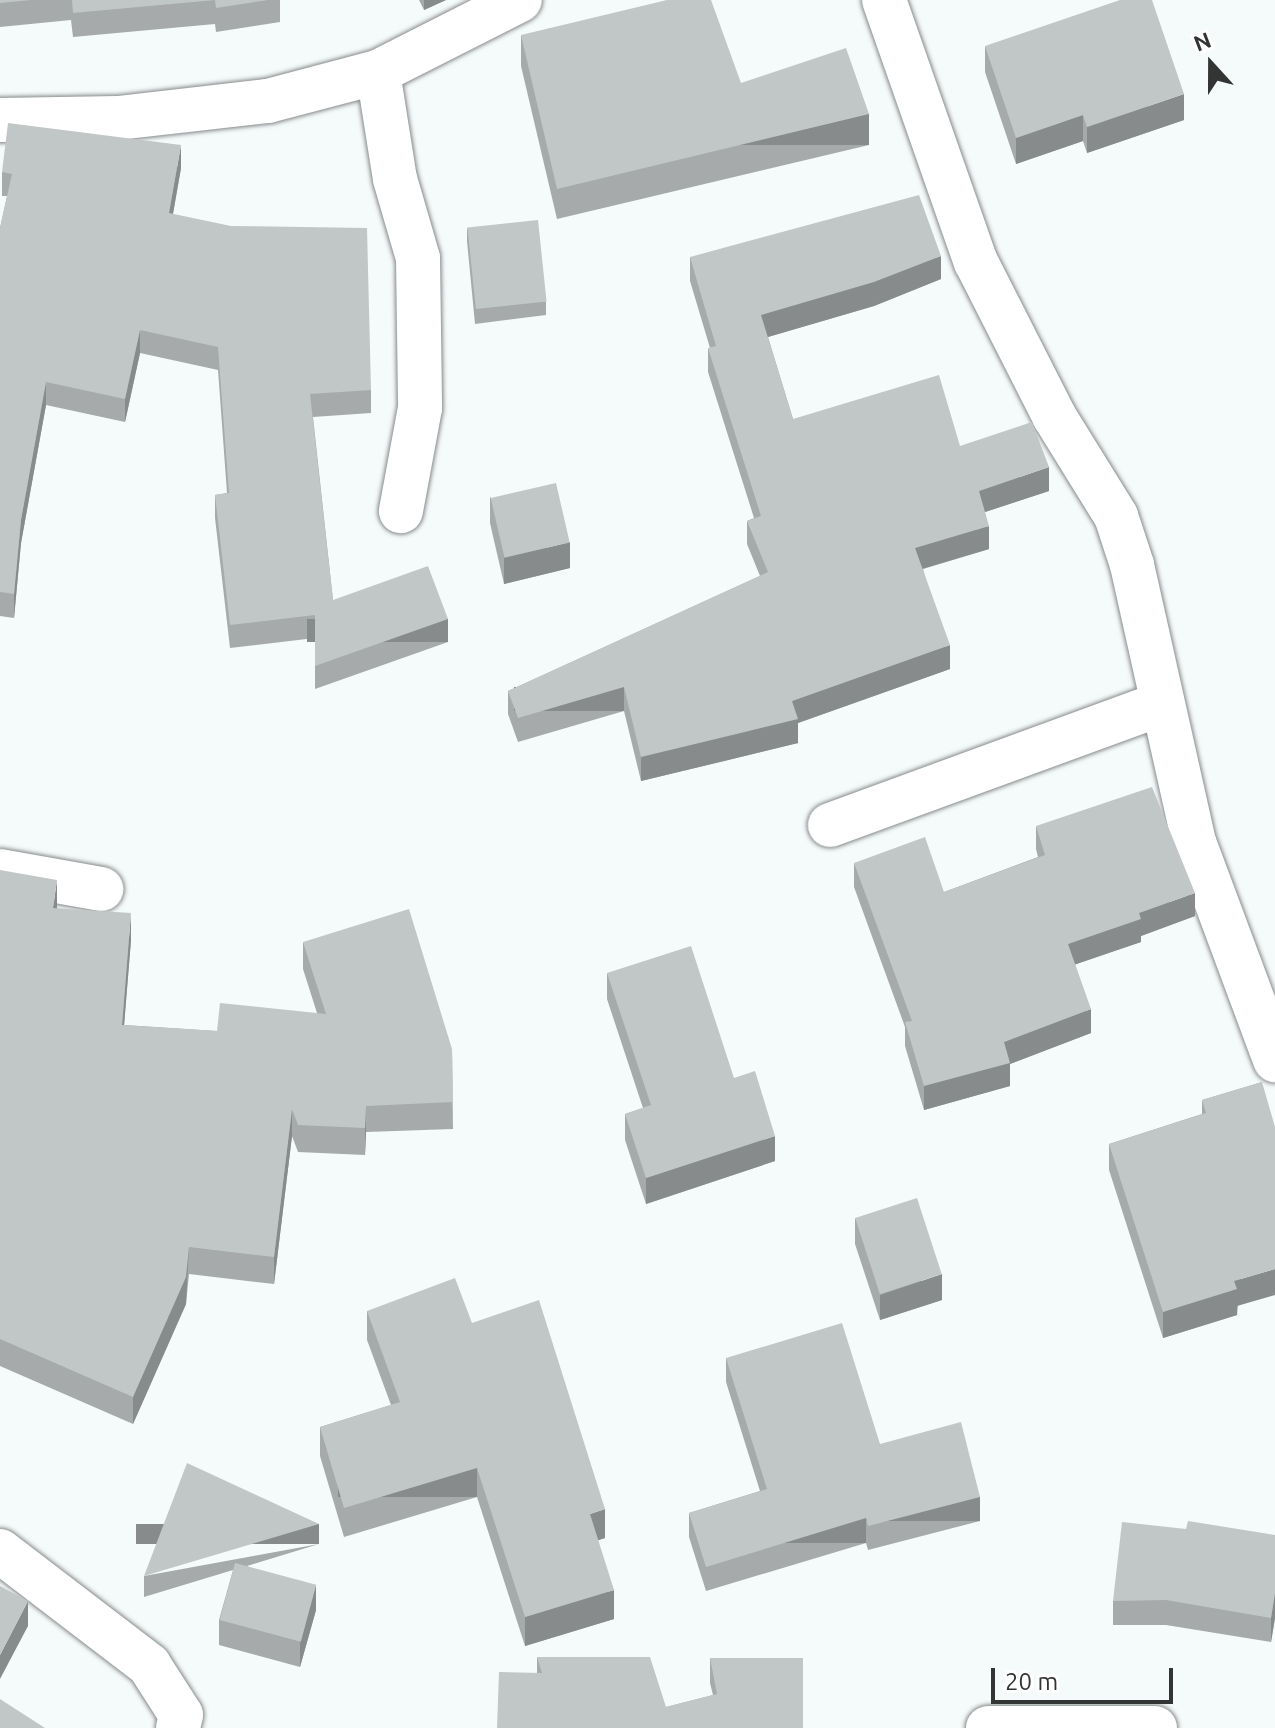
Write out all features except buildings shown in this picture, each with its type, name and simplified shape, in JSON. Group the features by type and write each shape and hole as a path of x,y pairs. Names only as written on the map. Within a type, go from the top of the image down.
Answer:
{"street":[{"path":"0,120 118,118 268,101 378,72 520,0"},
{"path":"884,0 976,262 1054,416 1116,516 1132,565 1194,842 1275,1060"},
{"path":"378,72 395,179 418,258 420,408 401,511"},
{"path":"830,825 1161,704"},
{"path":"0,871 101,889"},
{"path":"0,1551 149,1665 181,1715 178,1728"},
{"path":"988,1728 1155,1728"}]}
